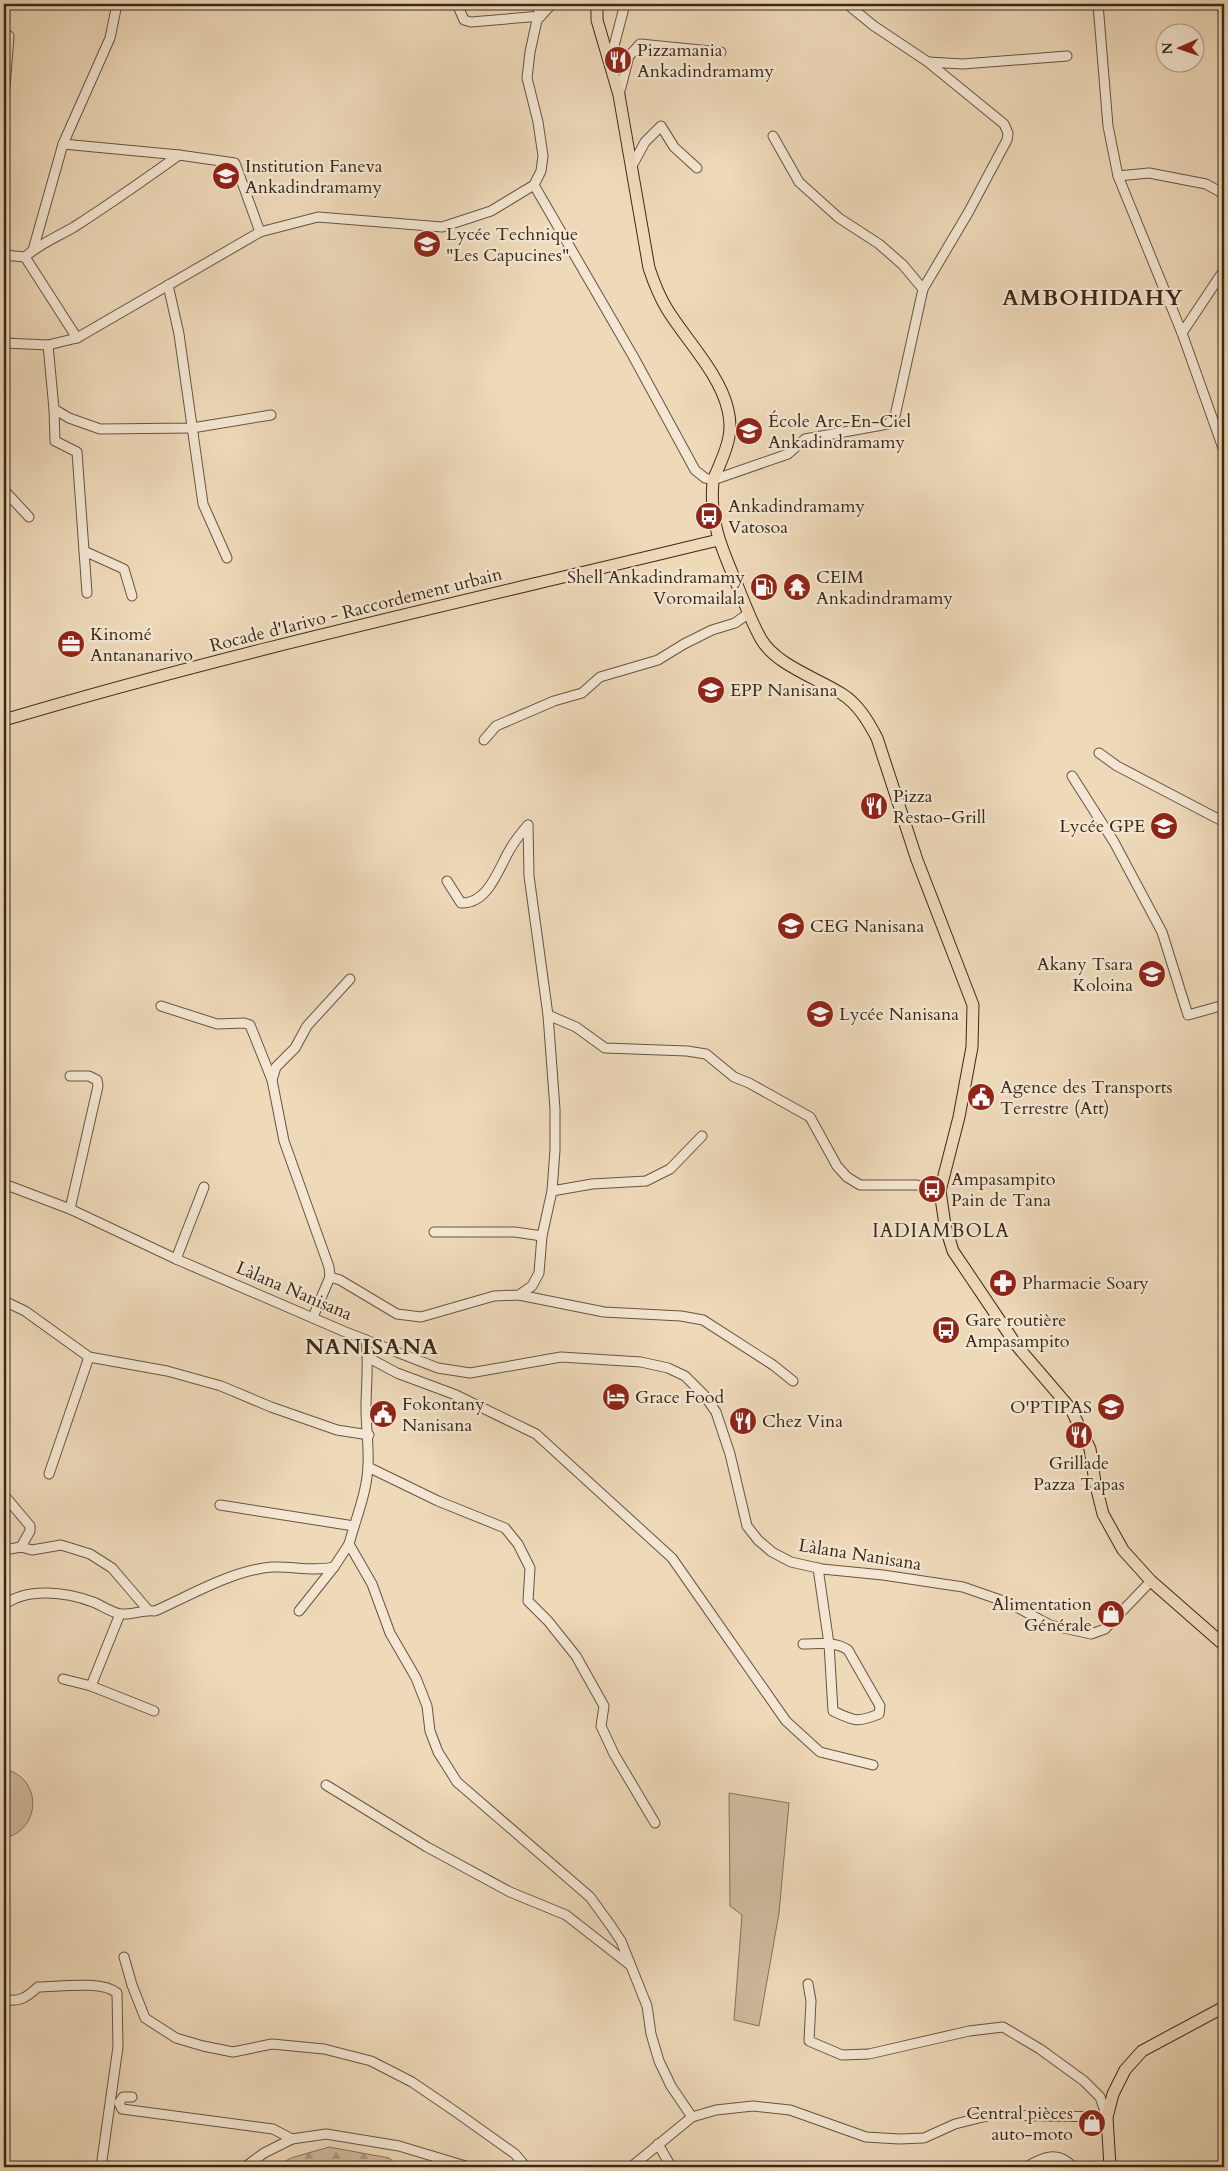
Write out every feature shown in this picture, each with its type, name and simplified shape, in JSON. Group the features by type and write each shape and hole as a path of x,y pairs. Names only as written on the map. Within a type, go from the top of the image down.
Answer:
{"main road":[{"path":"597,4 597,20 620,96 644,248 656,288 668,310 712,374 728,407 731,427 727,448 714,480 713,518 718,540 749,614 769,650 810,677 843,695 865,716 877,738 918,860 973,1005 972,1047 959,1117 940,1191 944,1226 953,1251 1017,1346 1071,1409 1090,1449 1095,1482 1103,1514 1123,1550 1150,1582 1224,1645"},
{"name":"Rocade d'Iarivo - Raccordement urbain","path":"4,720 304,640 718,540"},
{"path":"1110,2167 1107,2117 1113,2094 1125,2070 1142,2051 1224,2007"}],"street":[{"path":"33,250 63,144 110,38 117,4"},
{"path":"457,4 464,20 471,22 541,16"},
{"path":"536,4 541,16"},
{"path":"4,343 48,345 77,338 260,232 318,217 442,227 491,211 534,184 541,171 543,156 538,122 526,80 530,52 538,20 552,4"},
{"path":"610,61 625,4"},
{"path":"703,4 709,4"},
{"path":"534,184 696,470 705,478 714,480 788,454 805,439 888,424 892,421 923,289 968,213 1007,140 1008,133 1004,124 928,62 874,26 846,4"},
{"path":"1098,4 1108,126 1118,176 1182,333 1224,451"},
{"path":"4,100 9,36"},
{"path":"620,96 629,56 640,44 721,52"},
{"path":"928,62 963,64 1067,56"},
{"path":"632,166 645,142 662,126 674,146 697,168"},
{"path":"773,136 799,182 839,218 862,232 891,254 923,289"},
{"path":"63,144 179,155 235,163 260,232"},
{"path":"4,255 25,257 33,250 72,228 179,155"},
{"path":"1118,176 1149,173 1206,184 1224,194"},
{"path":"25,257 77,338"},
{"path":"1182,333 1224,270"},
{"path":"168,285 180,334 203,504 227,558"},
{"path":"48,345 55,440 77,452 87,593"},
{"path":"54,409 69,418 100,429 192,428 271,415"},
{"path":"4,490 29,517"},
{"path":"84,551 124,569 132,596"},
{"path":"484,740 496,726 554,701 582,693 600,677 658,660 684,644 712,630 735,623 749,614"},
{"path":"1099,753 1117,766 1224,822"},
{"path":"1072,776 1114,842 1162,932 1188,1014 1224,1005"},
{"path":"447,881 461,903 470,903 484,894 510,848 528,825 529,876 548,1015 555,1109 555,1150 552,1191 542,1236 538,1273 532,1286 519,1295"},
{"path":"272,1080 276,1067 295,1048 307,1026 350,979"},
{"path":"161,1006 216,1024 244,1023 250,1025 272,1080 284,1141 326,1255 330,1277 313,1316"},
{"path":"548,1015 576,1027 605,1048 687,1051 706,1054 734,1077 750,1083 810,1117 837,1166 847,1177 860,1185 917,1185 940,1191"},
{"path":"70,1076 89,1076 97,1080 98,1086 70,1209"},
{"path":"552,1191 592,1184 646,1181 670,1169 702,1136"},
{"name":"Làlana Nanisana","path":"4,1184 70,1209 176,1259 366,1340 438,1368 470,1373 561,1357 641,1362 668,1368 685,1376 704,1394 716,1412 730,1454 747,1526 758,1540 772,1552 791,1562 818,1568 883,1575 963,1588 1009,1603 1050,1625 1091,1634 1105,1628 1150,1582"},
{"path":"176,1259 204,1187"},
{"path":"434,1232 515,1232 542,1236"},
{"path":"330,1277 340,1280 397,1314 420,1317 494,1296 519,1295 604,1312 681,1316 703,1320 774,1366 793,1382"},
{"path":"4,1301 25,1311 89,1357 158,1369 194,1378 221,1386 270,1407 338,1430 369,1435"},
{"path":"299,1611 350,1544 365,1489 369,1435 366,1409 369,1358 366,1340"},
{"path":"49,1474 89,1357"},
{"path":"369,1358 397,1373 456,1395 536,1434 672,1558 786,1721 820,1752 873,1765"},
{"path":"368,1467 438,1501 506,1528 518,1544 530,1568 528,1601 548,1621 576,1656 604,1706 601,1726 614,1754 655,1823"},
{"path":"4,1495 30,1526 30,1531 21,1547"},
{"path":"220,1505 354,1526"},
{"path":"350,1544 372,1584 390,1633 416,1678 427,1706 430,1731 435,1745 457,1782 590,1897 621,1941 647,2006 651,2034 659,2061 671,2086 692,2117"},
{"path":"4,1550 21,1547 32,1550 60,1545 90,1554 112,1568 148,1610"},
{"path":"4,1605 12,1599 40,1594 54,1594 90,1601 120,1614 148,1610 155,1611 238,1574 272,1567 321,1570 334,1567"},
{"path":"803,1644 828,1644 840,1645 848,1650 880,1706 879,1714 862,1721 855,1721 833,1711 828,1644 818,1568"},
{"path":"91,1686 120,1614"},
{"path":"63,1679 91,1686 154,1710"},
{"path":"326,1785 460,1865 510,1892 566,1915 632,1966"},
{"path":"124,1957 132,1985 145,2018 176,2038 233,2052 272,2044 324,2049 371,2060 412,2082 456,2112 515,2154 526,2167"},
{"path":"631,2167 692,2117 716,2110 753,2106 790,2110 866,2138 924,2138 955,2124 991,2115 1107,2117 1100,2097 1084,2081 1040,2048 1003,2027 969,2031 869,2054 842,2055 809,2041 811,2001 808,1984"},
{"path":"4,1999 11,2001 24,1999 38,1987 96,1985 109,1987 117,1993 118,2047 101,2167"},
{"path":"132,2097 123,2097 119,2103 122,2109 273,2128 292,2138"},
{"path":"245,2167 264,2153 292,2138 326,2134 390,2144 469,2167"},
{"path":"658,2144 669,2162 669,2167"},
{"path":"1026,2167 1049,2156 1060,2156 1074,2167"}],"green space":[{"path":"4,1767 24,1780 29,1788 33,1806 27,1823 21,1830 4,1838"},
{"path":"729,1793 789,1803 779,1913 759,2026 734,2020 742,1915 730,1906"},
{"path":"329,2147 389,2158 400,2167 275,2167 291,2158"}],"place":[{"name":"Pizzamania Ankadindramamy","path":"618,60"},
{"name":"Institution Faneva Ankadindramamy","path":"226,176"},
{"name":"Lycée Technique \"Les Capucines\"","path":"427,244"},
{"name":"École Arc-En-Ciel Ankadindramamy","path":"749,431"},
{"name":"Ankadindramamy Vatosoa","path":"709,516"},
{"name":"Shell Ankadindramamy Voromailala","path":"764,587"},
{"name":"CEIM Ankadindramamy","path":"797,587"},
{"name":"Kinomé Antananarivo","path":"71,644"},
{"name":"EPP Nanisana","path":"711,690"},
{"name":"Pizza Restao-Grill","path":"874,806"},
{"name":"Lycée GPE","path":"1164,826"},
{"name":"CEG Nanisana","path":"791,926"},
{"name":"Akany Tsara Koloina","path":"1152,974"},
{"name":"Lycée Nanisana","path":"820,1014"},
{"name":"Agence des Transports Terrestre (Att)","path":"981,1097"},
{"name":"Ampasampito Pain de Tana","path":"932,1189"},
{"name":"Pharmacie Soary","path":"1003,1283"},
{"name":"Gare routière Ampasampito","path":"946,1330"},
{"name":"Grace Food","path":"616,1397"},
{"name":"O'PTIPAS","path":"1111,1407"},
{"name":"Fokontany Nanisana","path":"383,1414"},
{"name":"Chez Vina","path":"743,1421"},
{"name":"Grillade Pazza Tapas","path":"1079,1435"},
{"name":"Alimentation Générale","path":"1111,1614"},
{"name":"Central pièces auto-moto","path":"1092,2123"}],"district":[{"name":"AMBOHIDAHY","path":"1093,298"},
{"name":"IADIAMBOLA","path":"941,1231"},
{"name":"NANISANA","path":"372,1347"}]}
